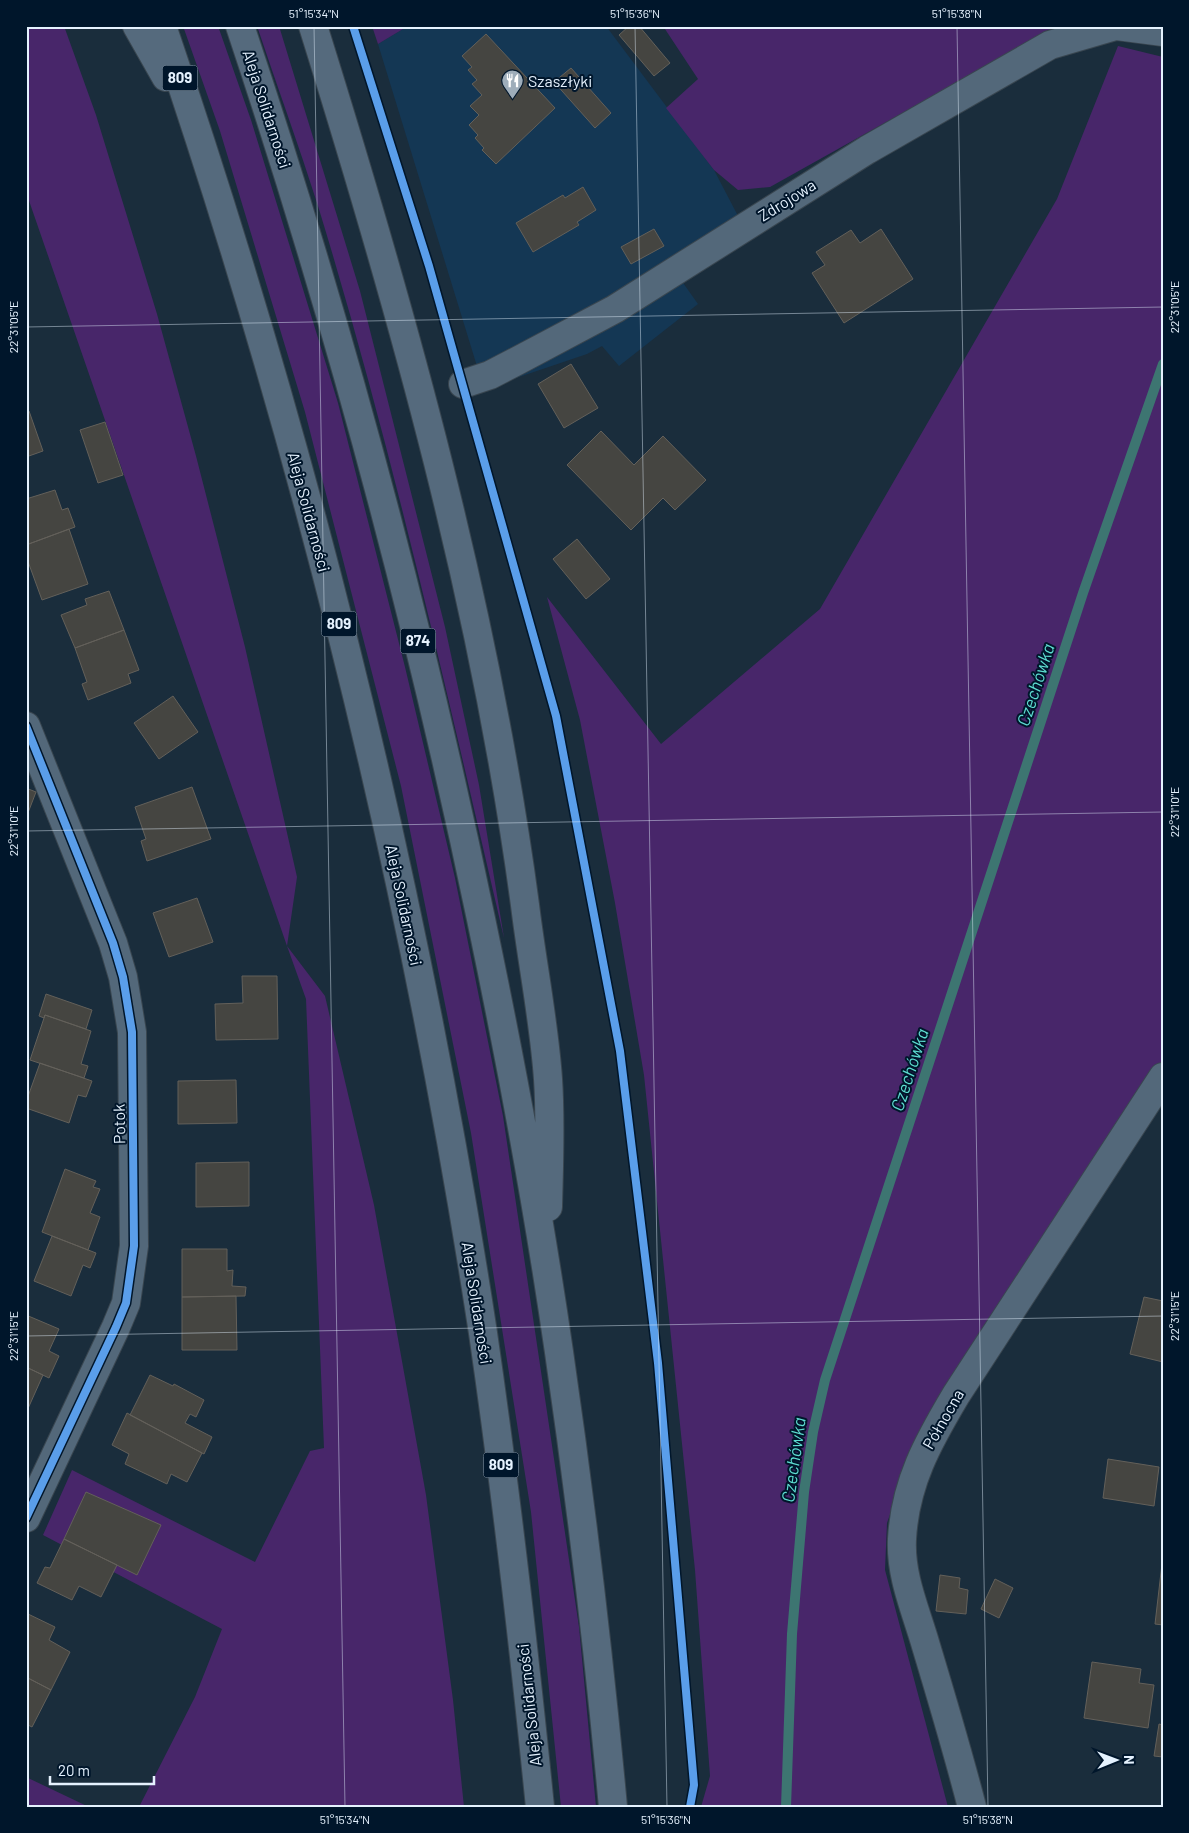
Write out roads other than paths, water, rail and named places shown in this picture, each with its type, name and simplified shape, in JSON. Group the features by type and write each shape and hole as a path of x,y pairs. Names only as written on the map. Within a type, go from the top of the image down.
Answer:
{"main road":[{"path":"137,26 198,131"},
{"name":"Aleja Solidarności","path":"162,26 198,131 265,352 311,516 401,889 446,1116 482,1332 513,1557 540,1807"},
{"name":"Aleja Solidarności","path":"240,26 322,287 390,532 418,642 464,840 495,985 546,1267 580,1502 613,1807"},
{"path":"313,26 360,179 412,362 464,569 499,736 516,838 548,1077 550,1125 546,1267"}],"street":[{"name":"Zdrojowa","path":"463,384 490,375 616,309 867,150 1050,45 1116,26 1163,32"},
{"name":"Potok","path":"26,726 113,943 123,977 132,1032 134,1246 126,1303 26,1518"},
{"name":"Północna","path":"972,1807 958,1753 904,1574 902,1540 908,1497 918,1463 936,1427 1163,1077"}],"waterway":[{"name":"Czechówka","path":"786,1807 792,1634 804,1492 813,1432 825,1380 1083,593 1163,364"}],"place":[{"name":"Szaszłyki","path":"512,100"}]}
